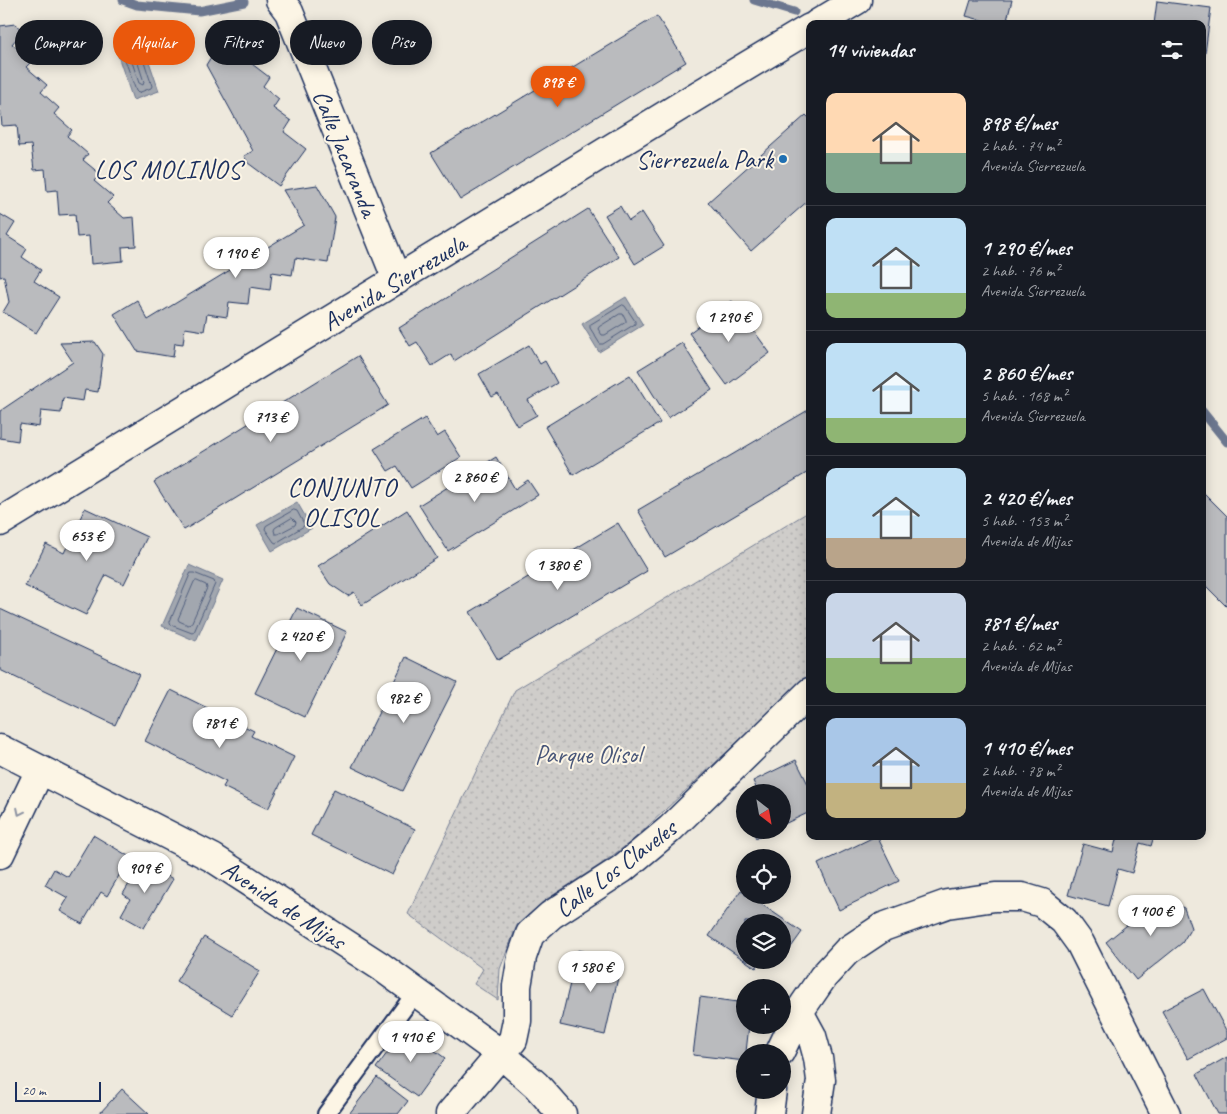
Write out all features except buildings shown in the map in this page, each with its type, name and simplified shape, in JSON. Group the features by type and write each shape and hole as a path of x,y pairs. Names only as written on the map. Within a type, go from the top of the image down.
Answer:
{"street":[{"name":"Calle Jacaranda","path":"280,0 289,12 397,280"},
{"path":"824,20 857,0"},
{"name":"Avenida Sierrezuela","path":"0,522 799,35"},
{"name":"Calle Los Claveles","path":"450,1114 513,1040 517,1021 517,986 522,957 530,934 551,915 622,869 670,829 806,696"},
{"name":"Avenida de Mijas","path":"0,749 213,858 380,966 501,1054 536,1085 562,1114"},
{"path":"0,854 40,770"},
{"path":"784,1044 799,1012 822,977 847,951 883,927 948,904 995,897 1022,897 1042,903 1064,921 1080,943 1166,1114"},
{"path":"799,1012 812,1036 818,1058 821,1080 816,1114"},
{"path":"768,1114 770,1099"}],"lane":[{"path":"326,1114 416,992"}],"green space":[{"name":"Parque Olisol","path":"806,513 806,678 632,841 600,865 544,901 517,925 500,969 498,1000 474,984 483,969 408,914 515,690"}],"water":[{"path":"121,65 150,65 159,91 133,100"},
{"path":"626,297 643,325 599,352 582,324"},
{"path":"297,502 312,528 272,551 257,525"},
{"path":"189,565 223,580 196,641 162,626"}],"waterway":[{"path":"123,0 137,5 199,11 244,2"},
{"path":"754,0 794,12"},
{"path":"1206,416 1227,442"}],"place":[{"name":"Sierrezuela Park","path":"783,159"}],"district":[{"name":"LOS MOLINOS","path":"168,169"},
{"name":"CONJUNTO OLISOL","path":"342,502"}]}
